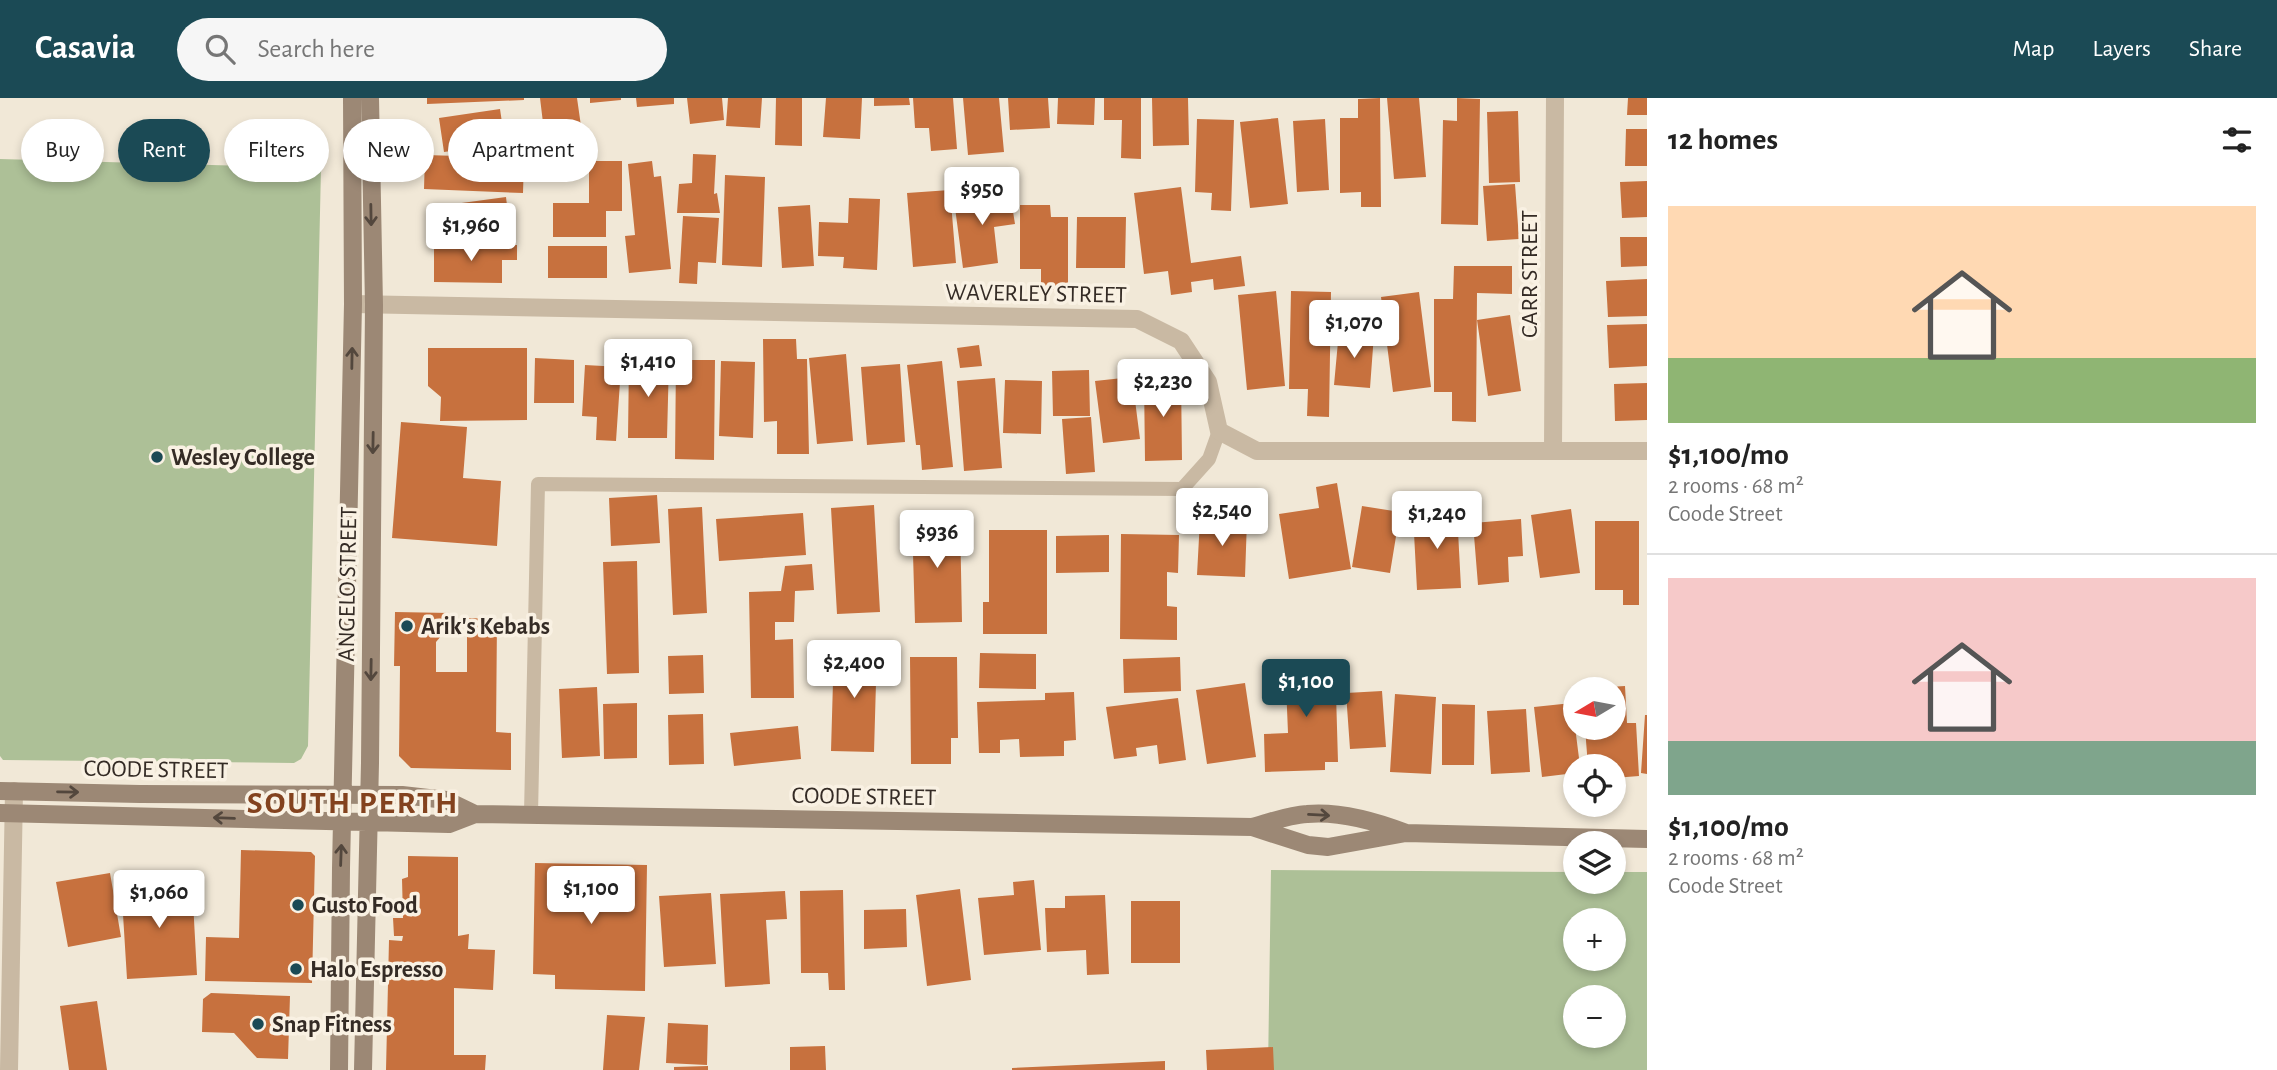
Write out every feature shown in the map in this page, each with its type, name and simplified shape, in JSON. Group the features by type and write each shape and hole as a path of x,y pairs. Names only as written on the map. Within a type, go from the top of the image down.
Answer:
{"street":[{"name":"ANGELO STREET","path":"340,1070 353,304 352,98"},
{"name":"ANGELO STREET","path":"363,1070 374,305 370,98"},
{"name":"CARR STREET","path":"1553,450 1555,98"},
{"name":"WAVERLEY STREET","path":"353,304 1137,319 1181,341 1208,382 1219,431"},
{"path":"1219,431 1257,451 1647,451"},
{"path":"7,791 9,1070"},
{"name":"COODE STREET","path":"7,791 369,795 446,800 475,814"},
{"name":"COODE STREET","path":"7,813 449,824 475,814 531,814 1252,827 1306,814 1320,814 1372,820 1406,833"},
{"name":"COODE STREET","path":"1252,827 1308,845 1328,846 1406,833 1647,839"}],"lane":[{"path":"531,814 538,484 1182,489 1209,459 1219,431"}],"green space":[{"name":"Wesley College","path":"0,159 21,160 21,182 104,182 104,162 118,162 118,182 210,182 210,165 224,165 224,182 321,182 308,746 301,759 294,763 3,760 0,756"},
{"path":"1271,870 1563,872 1563,894 1626,894 1626,872 1647,872 1647,1070 1268,1070"}],"building":[{"path":"427,98 524,98 524,100 427,104"},
{"path":"540,98 577,98 580,119 543,119"},
{"path":"590,98 621,98 621,100 590,103"},
{"path":"636,98 674,98 674,104 637,107"},
{"path":"687,98 722,98 724,120 690,124"},
{"path":"728,98 762,98 760,128 726,126"},
{"path":"776,98 802,98 802,146 775,145"},
{"path":"826,98 862,98 860,139 823,137"},
{"path":"874,98 909,98 910,105 874,106"},
{"path":"913,98 953,98 957,149 931,151 929,128 915,128"},
{"path":"963,98 999,98 1004,152 968,155"},
{"path":"1008,98 1048,98 1050,128 1010,130"},
{"path":"1058,98 1095,98 1094,125 1057,124"},
{"path":"1104,98 1141,98 1141,159 1121,158 1122,120 1104,120"},
{"path":"1152,98 1188,98 1189,145 1153,146"},
{"path":"1380,98 1381,207 1361,207 1361,192 1340,193 1340,118 1358,118 1358,99"},
{"path":"1387,98 1419,98 1426,177 1394,179"},
{"path":"1457,98 1480,99 1478,225 1441,224 1443,120 1457,121"},
{"path":"1628,98 1647,98 1647,115 1627,115"},
{"path":"500,109 501,119 448,119 448,151 444,152 439,118"},
{"path":"1518,111 1520,182 1489,183 1487,112"},
{"path":"1278,118 1288,204 1250,208 1240,122"},
{"path":"1197,119 1234,120 1231,211 1211,210 1212,193 1195,192"},
{"path":"1325,119 1329,190 1297,192 1293,121"},
{"path":"1626,129 1647,129 1647,166 1625,166"},
{"path":"693,154 716,155 714,194 717,193 720,213 677,213 679,184 692,183"},
{"path":"434,155 448,156 448,182 523,182 523,193 424,189 424,182 434,182"},
{"path":"598,161 622,161 622,211 606,211 606,237 553,237 553,203 589,203 589,182 598,182"},
{"path":"652,161 654,177 661,176 671,269 629,273 625,236 635,235 628,164"},
{"path":"725,175 765,177 762,267 722,265"},
{"path":"1647,181 1647,217 1622,218 1620,182"},
{"path":"1515,184 1519,239 1487,241 1483,186"},
{"path":"1181,187 1191,263 1241,256 1245,286 1214,290 1213,279 1191,282 1192,292 1171,295 1168,271 1144,274 1134,193"},
{"path":"950,190 956,263 913,267 907,193"},
{"path":"1010,193 1015,224 994,227 998,263 963,268 954,200"},
{"path":"506,197 510,230 436,239 432,207"},
{"path":"849,198 880,199 877,270 843,268 844,257 818,256 819,222 848,223"},
{"path":"810,205 814,266 782,268 778,207"},
{"path":"1020,205 1050,205 1051,217 1068,217 1068,290 1041,290 1041,269 1020,269"},
{"path":"683,216 719,218 716,263 698,262 697,284 679,283"},
{"path":"1077,217 1126,217 1125,268 1076,268"},
{"path":"1620,237 1647,237 1647,266 1621,267"},
{"path":"434,244 517,245 517,260 502,260 502,283 434,282"},
{"path":"548,246 607,246 607,278 548,278"},
{"path":"1454,266 1512,266 1512,294 1477,293 1476,422 1452,421 1452,392 1434,392 1434,299 1453,299"},
{"path":"1647,279 1647,316 1608,317 1606,281"},
{"path":"1276,291 1285,386 1247,390 1238,295"},
{"path":"1291,291 1331,292 1329,417 1307,416 1308,389 1289,389"},
{"path":"1419,292 1431,387 1393,392 1381,297"},
{"path":"1510,315 1521,391 1488,396 1477,320"},
{"path":"1647,324 1647,366 1609,368 1607,325"},
{"path":"1339,331 1374,334 1370,388 1334,385"},
{"path":"763,339 796,339 797,359 807,359 809,454 777,454 777,421 764,422"},
{"path":"979,345 982,366 960,368 957,348"},
{"path":"428,348 527,348 527,420 440,421 441,397 428,386"},
{"path":"846,354 853,441 817,444 809,358"},
{"path":"535,358 574,360 574,403 534,403"},
{"path":"629,359 669,360 667,438 628,438"},
{"path":"676,360 715,360 714,460 675,459"},
{"path":"721,361 755,362 753,438 719,436"},
{"path":"942,361 953,467 922,470 920,445 916,445 907,365"},
{"path":"900,364 905,442 867,445 861,367"},
{"path":"585,365 621,367 616,441 596,440 597,417 582,416"},
{"path":"1089,370 1090,416 1053,416 1052,371"},
{"path":"1132,377 1140,439 1103,443 1095,381"},
{"path":"1181,377 1182,460 1145,461 1144,378"},
{"path":"995,378 1002,468 964,471 957,381"},
{"path":"1005,380 1042,381 1041,434 1003,433"},
{"path":"1647,383 1647,420 1615,421 1614,384"},
{"path":"1091,417 1095,472 1066,474 1062,419"},
{"path":"401,422 467,427 463,478 501,481 497,546 392,538"},
{"path":"1337,483 1351,569 1289,579 1279,514 1319,508 1316,487"},
{"path":"657,495 660,543 611,546 609,498"},
{"path":"874,505 880,612 837,614 831,508"},
{"path":"1362,506 1400,512 1390,573 1352,567"},
{"path":"702,507 707,613 673,615 668,509"},
{"path":"1571,509 1580,573 1540,578 1531,515"},
{"path":"1457,512 1461,588 1417,590 1413,514"},
{"path":"803,513 806,555 719,561 716,519"},
{"path":"960,518 962,622 915,623 912,519"},
{"path":"1200,519 1247,520 1245,577 1197,575"},
{"path":"1521,519 1523,556 1508,557 1509,582 1478,585 1473,523"},
{"path":"1595,521 1639,521 1639,605 1623,605 1623,590 1595,590"},
{"path":"989,530 1047,530 1047,634 983,634 983,602 989,602"},
{"path":"1121,534 1179,535 1178,573 1167,572 1167,606 1177,607 1177,640 1120,639"},
{"path":"1109,535 1109,572 1056,573 1056,536"},
{"path":"637,561 639,673 607,674 603,562"},
{"path":"812,564 814,590 795,591 794,622 775,622 775,640 793,639 794,698 751,698 749,592 781,591 785,566"},
{"path":"395,612 450,613 449,635 442,635 436,642 436,672 467,672 467,618 497,619 496,732 511,733 511,770 411,768 399,756 400,666 394,666"},
{"path":"834,647 877,648 874,752 831,751"},
{"path":"980,653 1036,654 1036,689 979,688"},
{"path":"703,655 704,693 669,694 668,656"},
{"path":"910,657 957,657 958,738 951,738 951,764 911,764"},
{"path":"1180,657 1181,691 1124,693 1123,659"},
{"path":"1335,659 1338,762 1325,762 1325,770 1265,772 1264,734 1288,733 1285,660"},
{"path":"1245,683 1256,757 1207,764 1196,690"},
{"path":"597,687 600,756 562,758 559,689"},
{"path":"1382,691 1386,747 1350,749 1346,693"},
{"path":"1074,692 1076,740 1064,741 1064,756 1020,757 1019,739 1000,740 1000,753 979,753 977,702 1045,700 1045,693"},
{"path":"1395,694 1436,697 1431,774 1390,772"},
{"path":"1178,698 1186,760 1159,764 1157,745 1136,748 1137,756 1114,759 1106,707"},
{"path":"637,703 637,758 604,759 603,704"},
{"path":"1442,704 1475,705 1474,765 1442,765"},
{"path":"1563,704 1563,740 1577,740 1578,754 1563,754 1563,774 1542,777 1534,707"},
{"path":"1626,704 1627,723 1636,723 1639,776 1626,777 1626,754 1587,754 1586,740 1626,740"},
{"path":"1526,709 1530,772 1491,774 1487,711"},
{"path":"703,714 704,764 669,765 668,715"},
{"path":"1647,715 1647,774 1641,773"},
{"path":"798,726 801,759 734,766 730,733"},
{"path":"241,850 311,852 315,856 312,983 205,981 206,937 239,938"},
{"path":"408,856 458,857 458,936 469,934 468,949 495,950 493,990 454,988 454,1055 486,1055 485,1070 386,1070 389,940 402,941 403,936 394,936 393,918 403,918 402,879 408,877"},
{"path":"535,863 647,865 645,991 555,989 555,975 533,974"},
{"path":"110,873 121,937 68,947 56,882"},
{"path":"155,880 155,885 192,883 197,975 127,979 121,882"},
{"path":"1034,880 1041,950 984,955 978,898 1014,895 1013,882"},
{"path":"960,889 971,980 927,986 916,895"},
{"path":"843,890 845,990 829,990 828,973 801,973 800,891"},
{"path":"785,891 787,919 766,920 770,984 725,987 720,894"},
{"path":"711,893 716,964 664,967 659,896"},
{"path":"1105,895 1109,974 1087,975 1086,950 1047,952 1045,908 1065,908 1065,896"},
{"path":"1131,901 1180,901 1180,963 1131,963"},
{"path":"906,909 907,947 864,949 864,910"},
{"path":"211,993 290,996 288,1059 257,1058 234,1033 202,1032 203,999"},
{"path":"97,1001 107,1070 69,1070 60,1006"},
{"path":"607,1015 645,1017 639,1070 603,1070"},
{"path":"668,1023 708,1025 707,1065 666,1063"},
{"path":"825,1046 826,1070 790,1070 790,1047"},
{"path":"1273,1047 1274,1070 1207,1070 1206,1050"},
{"path":"1165,1061 1165,1070 1012,1070 1012,1068"},
{"path":"708,1066 708,1070 674,1070 674,1067"}],"place":[{"name":"Wesley College","path":"157,457"},
{"name":"Arik's Kebabs","path":"407,626"},
{"name":"Gusto Food","path":"298,905"},
{"name":"Halo Espresso","path":"296,969"},
{"name":"Snap Fitness","path":"258,1024"}],"district":[{"name":"SOUTH PERTH","path":"353,802"}]}
